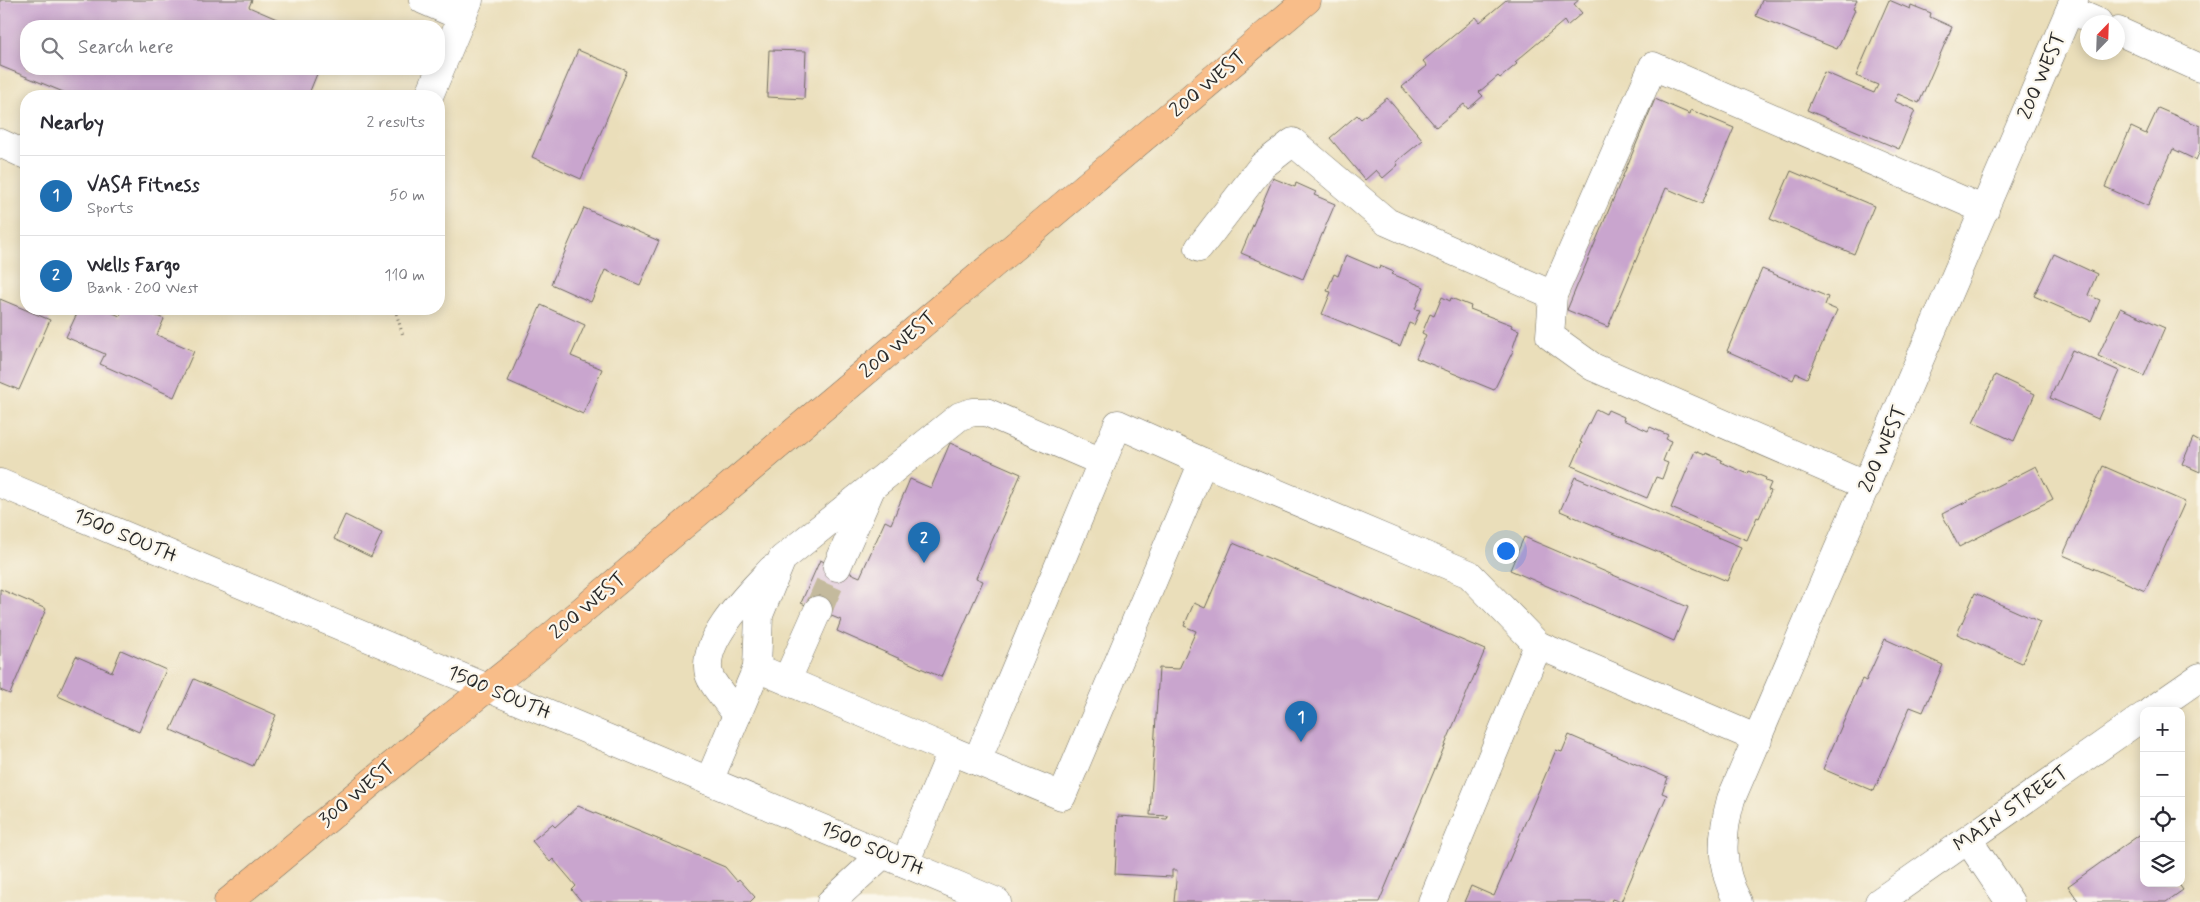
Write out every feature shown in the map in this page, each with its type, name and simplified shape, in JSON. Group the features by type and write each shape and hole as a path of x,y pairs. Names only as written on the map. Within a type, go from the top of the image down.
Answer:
{"main road":[{"name":"200 WEST","path":"488,688 1307,0"},
{"name":"300 WEST","path":"228,902 488,688"}],"street":[{"path":"423,0 466,8 445,58"},
{"path":"2072,5 2087,15"},
{"name":"200 WEST","path":"1738,902 1725,866 1724,826 1731,799 2072,5"},
{"path":"2125,34 2200,68"},
{"path":"1867,486 1593,367 1550,336 1553,295 1653,66 1985,210"},
{"path":"432,90 438,75"},
{"path":"1199,248 1262,166 1292,142 1387,222 1553,295"},
{"path":"0,143 20,152"},
{"path":"737,715 709,675 708,657 725,623 741,602 782,559 960,416 973,412 986,412 1102,462"},
{"path":"977,760 1118,424 1469,574 1538,645 1758,739"},
{"path":"757,668 1062,796 1204,462"},
{"name":"1500 SOUTH","path":"0,483 998,902"},
{"path":"836,567 871,487"},
{"path":"710,781 757,668 760,615 782,559"},
{"path":"787,680 818,610"},
{"path":"1432,902 1538,645"},
{"path":"2158,707 2200,677"},
{"name":"MAIN STREET","path":"1879,902 2140,719"},
{"path":"831,902 894,858 952,750"},
{"path":"1968,840 2010,902"}],"path":[{"path":"396,315 403,336"}],"building":[{"path":"0,0 252,0 249,7 279,20 20,20 20,74 0,66"},
{"path":"1506,0 1579,0 1574,4 1582,13 1567,26 1564,21 1515,62 1517,64 1500,78 1498,76 1479,92 1483,96 1468,109 1464,104 1436,127 1402,87 1427,66 1423,61 1476,17 1480,22"},
{"path":"1762,0 1857,0 1853,9 1855,10 1837,49 1756,16"},
{"path":"1889,0 1910,9 1911,5 1931,13 1930,17 1952,27 1919,103 1898,94 1894,101 1915,110 1899,149 1807,110 1824,72 1874,93 1878,85 1856,76"},
{"path":"578,50 627,71 581,179 532,157"},
{"path":"769,50 806,51 804,99 767,97"},
{"path":"22,75 317,75 310,90 58,90"},
{"path":"1387,98 1423,140 1396,162 1398,165 1383,178 1376,170 1365,180 1330,138 1357,115 1361,119"},
{"path":"1655,99 1690,114 1691,110 1734,128 1702,204 1666,188 1608,327 1567,310"},
{"path":"2158,108 2200,126 2200,151 2196,160 2173,149 2148,206 2105,187 2131,127 2146,134"},
{"path":"1791,171 1874,206 1854,254 1770,219"},
{"path":"1273,178 1295,187 1296,183 1316,192 1314,195 1335,204 1303,279 1241,253"},
{"path":"584,208 659,241 640,285 605,270 591,302 551,284"},
{"path":"2054,254 2097,274 2088,295 2100,300 2091,321 2034,296"},
{"path":"1346,255 1379,269 1380,266 1394,272 1392,274 1424,287 1415,309 1420,310 1414,325 1409,323 1400,346 1322,314 1331,292 1327,291 1334,274 1338,276"},
{"path":"1762,269 1828,297 1825,305 1837,310 1807,378 1796,373 1793,380 1727,351"},
{"path":"1442,297 1450,301 1451,298 1471,306 1470,309 1512,325 1511,327 1519,330 1513,351 1494,390 1416,358 1426,335 1422,333 1430,314 1434,316"},
{"path":"0,299 20,307 20,315 38,315 50,320 19,390 0,382"},
{"path":"541,305 585,325 571,356 602,369 583,414 508,381"},
{"path":"2120,308 2165,328 2144,376 2098,356"},
{"path":"76,315 154,315 164,319 157,335 194,351 174,397 100,364 105,354 66,337"},
{"path":"2072,350 2119,371 2098,419 2050,398"},
{"path":"1995,375 2035,394 2014,441 1973,422"},
{"path":"1596,409 1606,414 1608,410 1624,417 1623,420 1648,431 1650,427 1668,435 1666,439 1671,441 1663,461 1668,463 1662,479 1656,477 1647,498 1572,466 1582,443 1580,442"},
{"path":"2193,438 2200,442 2200,472 2182,464"},
{"path":"950,443 1021,474 976,578 983,581 941,677 837,631 841,620 801,603 820,560 860,577 885,521 891,524 910,479 931,488"},
{"path":"1695,451 1705,455 1706,453 1748,474 1749,471 1766,478 1765,481 1771,483 1768,490 1771,491 1747,540 1671,508"},
{"path":"2036,466 2053,499 1959,547 1942,514"},
{"path":"2103,466 2185,502 2145,591 2063,555"},
{"path":"1575,477 1741,547 1727,581 1560,511"},
{"path":"345,515 382,533 371,557 334,539"},
{"path":"1524,537 1688,607 1674,641 1510,570"},
{"path":"1233,543 1485,650 1379,902 1174,902 1177,870 1172,870 1172,877 1115,874 1118,816 1167,819 1168,816 1150,815 1159,668 1179,669 1196,631 1184,626 1194,603 1205,608"},
{"path":"0,589 46,609 10,694 0,690"},
{"path":"1975,593 2040,622 2022,663 1957,634"},
{"path":"1885,639 1943,665 1923,712 1910,707 1874,791 1823,769 1862,679 1866,681"},
{"path":"121,650 166,670 139,732 58,696 76,656 112,672"},
{"path":"194,679 276,715 253,766 171,730"},
{"path":"1569,735 1668,778 1662,793 1667,795 1621,902 1612,899 1611,902 1464,902 1471,886 1494,896 1556,750 1562,752"},
{"path":"578,806 725,867 755,897 750,902 582,902 572,890 576,886 553,859 550,862 532,841 552,824 555,827"},
{"path":"2140,834 2140,887 2181,887 2183,890 2166,902 2079,902 2068,886"}],"tunnel":[{"path":"818,610 837,567"}],"place":[{"name":"Wells Fargo","path":"924,563"},
{"name":"VASA Fitness","path":"1301,742"}]}
